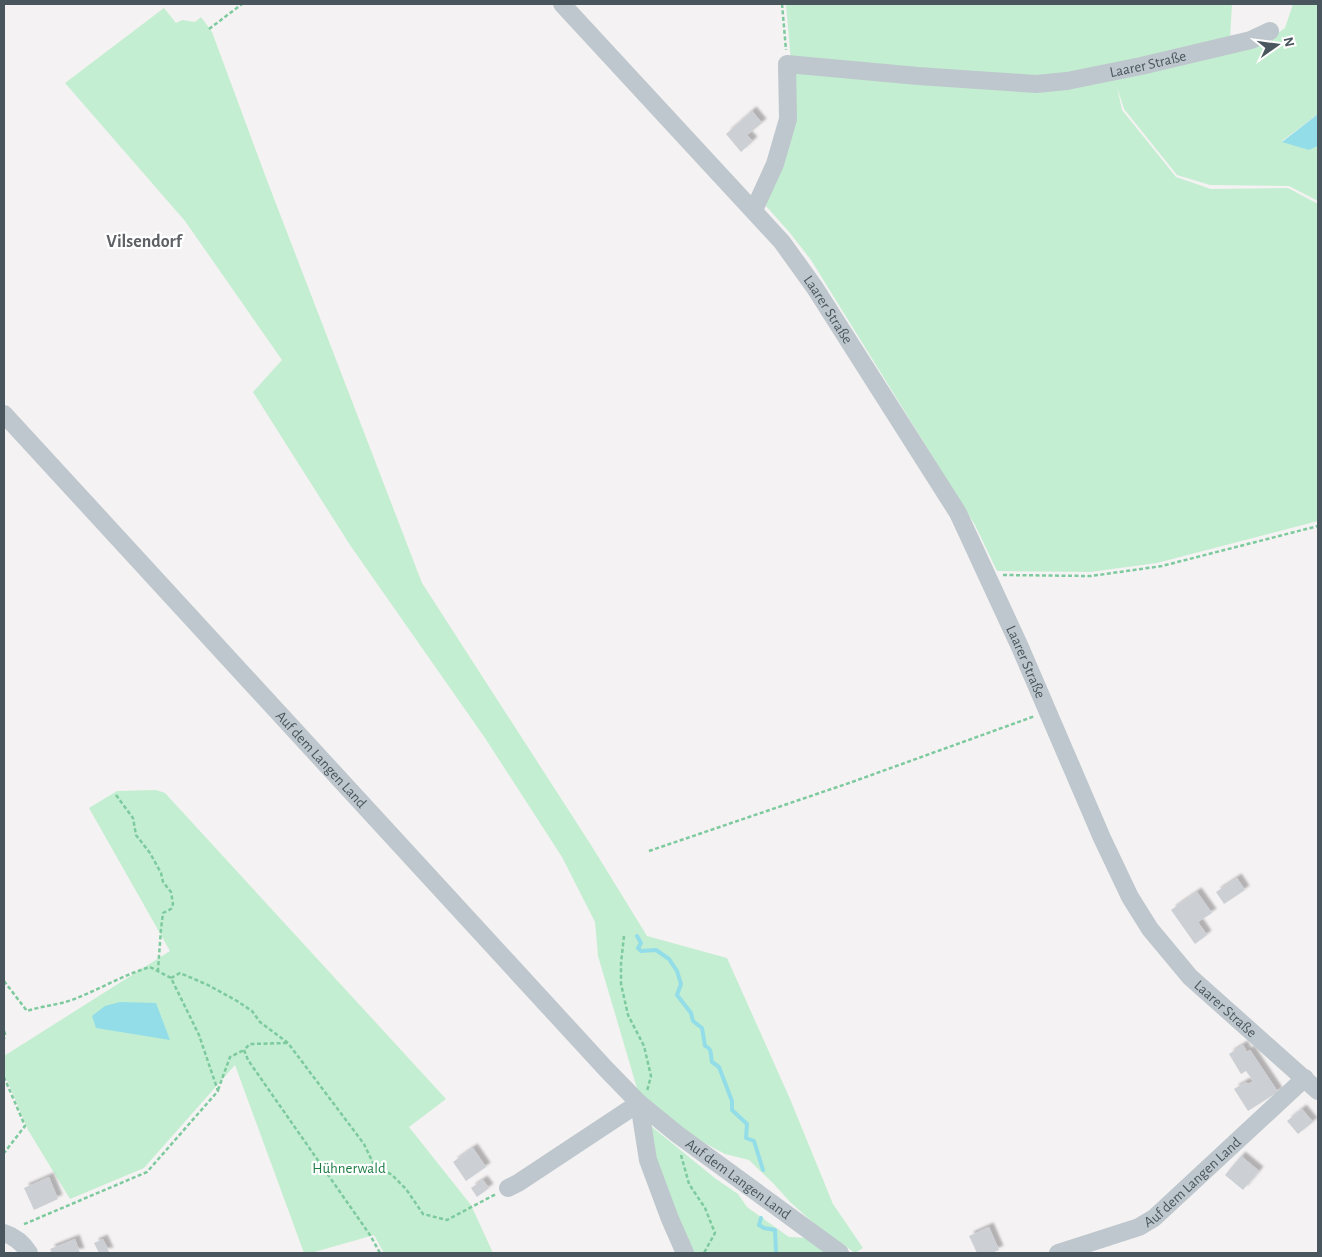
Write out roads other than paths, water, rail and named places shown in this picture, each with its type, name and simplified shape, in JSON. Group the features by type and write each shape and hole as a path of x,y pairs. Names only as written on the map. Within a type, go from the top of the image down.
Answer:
{"street":[{"name":"Laarer Straße","path":"562,4 754,210 782,242 815,288 958,513 989,577 1102,838 1130,897 1150,929 1190,978 1318,1091"},
{"name":"Laarer Straße","path":"754,210 775,164 788,119 787,64 1036,84 1067,81 1141,66 1251,40 1270,31"},
{"name":"Auf dem Langen Land","path":"4,414 606,1069 643,1106 677,1134 840,1253"},
{"name":"Auf dem Langen Land","path":"1058,1253 1139,1226 1154,1218 1305,1078"},
{"path":"508,1188 518,1184 643,1106 648,1160 685,1253"},
{"path":"8,1234 22,1242 29,1253"}],"water":[{"path":"1318,114 1318,146 1309,150 1282,142"},
{"path":"120,1002 156,1003 170,1040 96,1028 92,1016 105,1006"}],"waterway":[{"path":"637,936 641,943 638,948 641,951 656,950 669,959 677,971 681,984 677,995 691,1013 693,1021 702,1028 705,1046 710,1051 712,1062 719,1067 732,1101 732,1110 747,1124 746,1138 754,1141 763,1170"},
{"path":"761,1218 759,1225 775,1230 776,1253"}],"district":[{"name":"Vilsendorf","path":"144,242"}],"park label":[{"name":"Hühnerwald","path":"349,1168"}]}
